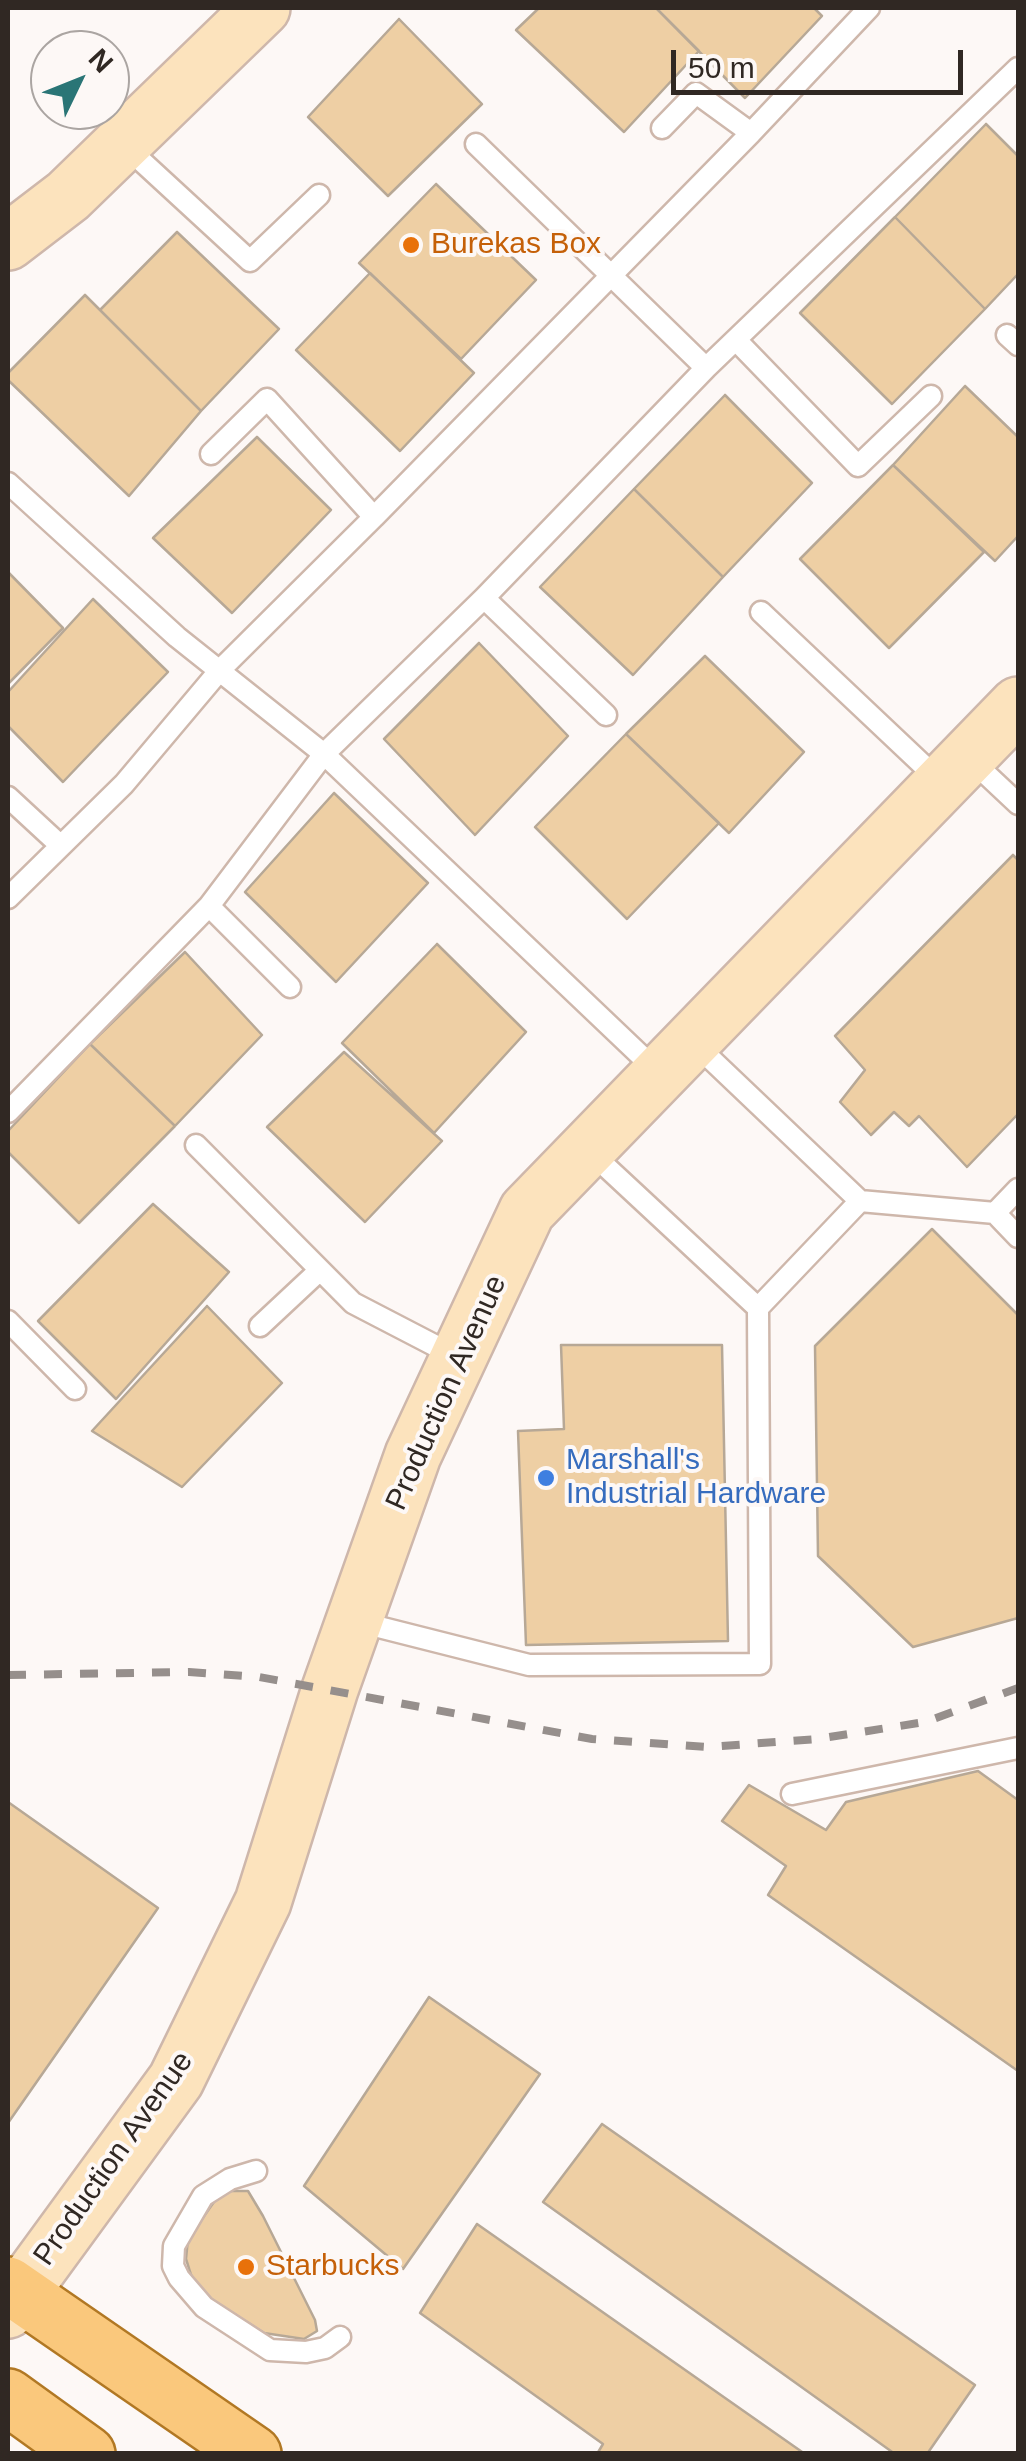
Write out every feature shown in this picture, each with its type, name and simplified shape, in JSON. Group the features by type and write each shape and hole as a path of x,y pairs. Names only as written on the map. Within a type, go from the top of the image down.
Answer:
{"main road":[{"path":"12,2296 253,2454"},
{"path":"8,2397 88,2454"}],"street":[{"path":"8,242 68,196 262,8"},
{"name":"Production Avenue","path":"12,2296 176,2080 263,1902 413,1455 528,1211 1018,708"}],"lane":[{"path":"8,898 124,784 220,670 751,133 869,8"},
{"path":"8,1112 209,906 324,754 484,598 706,368 1018,68"},
{"path":"662,128 696,93 751,133"},
{"path":"123,144 250,261 319,195"},
{"path":"476,144 706,368"},
{"path":"736,340 858,466 931,396"},
{"path":"211,454 267,399 374,517"},
{"path":"8,483 118,586 324,754 676,1058 860,1200 994,1213 1018,1237"},
{"path":"484,598 606,715"},
{"path":"761,612 955,770 1018,804"},
{"path":"8,796 61,846"},
{"path":"209,906 290,987"},
{"path":"196,1145 353,1303 460,1358"},
{"path":"587,1149 758,1308"},
{"path":"994,1213 1018,1189"},
{"path":"355,1621 529,1666 760,1664 758,1308 860,1200"},
{"path":"260,1326 320,1270"},
{"path":"8,1321 75,1389"},
{"path":"792,1794 1018,1748"},
{"path":"256,2171 230,2179 204,2196 181,2228 173,2266 204,2307 270,2350 306,2352 325,2348 340,2338"}],"building":[{"path":"539,8 656,8 699,51 624,132 516,30"},
{"path":"656,8 814,8 822,16 745,98"},
{"path":"399,19 482,104 388,196 308,117"},
{"path":"986,124 1018,156 1018,274 985,309 895,217"},
{"path":"436,184 536,280 461,359 359,263"},
{"path":"895,217 985,309 892,404 800,313"},
{"path":"177,232 279,329 201,411 100,310"},
{"path":"370,273 474,373 400,451 296,350"},
{"path":"85,295 201,411 129,496 8,380 8,373"},
{"path":"965,386 1018,437 1018,536 995,561 893,465"},
{"path":"725,395 812,483 723,577 634,489"},
{"path":"257,437 331,510 232,613 153,538"},
{"path":"893,465 984,552 889,648 800,559"},
{"path":"634,489 723,577 633,675 540,587"},
{"path":"8,572 63,628 8,684"},
{"path":"93,599 168,672 63,782 8,726 8,692"},
{"path":"479,643 568,736 475,835 384,739"},
{"path":"705,656 804,752 729,833 626,734"},
{"path":"626,734 719,823 627,919 535,827"},
{"path":"334,793 428,883 336,982 245,892"},
{"path":"1013,855 1018,860 1018,1114 967,1167 919,1116 909,1126 894,1112 871,1135 840,1102 865,1070 835,1036"},
{"path":"437,944 526,1032 434,1133 342,1043"},
{"path":"185,952 262,1035 175,1126 90,1044"},
{"path":"90,1044 175,1126 79,1223 8,1152 8,1131"},
{"path":"344,1052 442,1141 365,1222 267,1127"},
{"path":"153,1204 229,1272 116,1399 38,1321"},
{"path":"932,1229 1018,1315 1018,1618 913,1647 818,1556 815,1346"},
{"path":"207,1306 282,1383 182,1487 92,1431"},
{"path":"561,1345 722,1345 728,1641 526,1645 518,1431 564,1429"},
{"path":"978,1771 1018,1800 1018,2071 768,1895 786,1866 722,1821 749,1785 826,1830 846,1802"},
{"path":"8,1802 158,1908 8,2123"},
{"path":"429,1997 540,2074 403,2269 304,2186"},
{"path":"602,2124 975,2385 927,2454 895,2454 543,2202"},
{"path":"229,2191 248,2191 263,2216 315,2320 317,2331 304,2339 264,2333 206,2296 192,2278 186,2259 188,2239 216,2199"},
{"path":"477,2224 805,2454 597,2454 603,2444 420,2313"}],"railway":[{"path":"8,1675 189,1672 259,1677 592,1739 708,1747 817,1739 925,1722 1018,1688"}],"place":[{"name":"Burekas Box","path":"411,245"},
{"name":"Marshall's Industrial Hardware","path":"546,1478"},
{"name":"Starbucks","path":"246,2267"}]}
